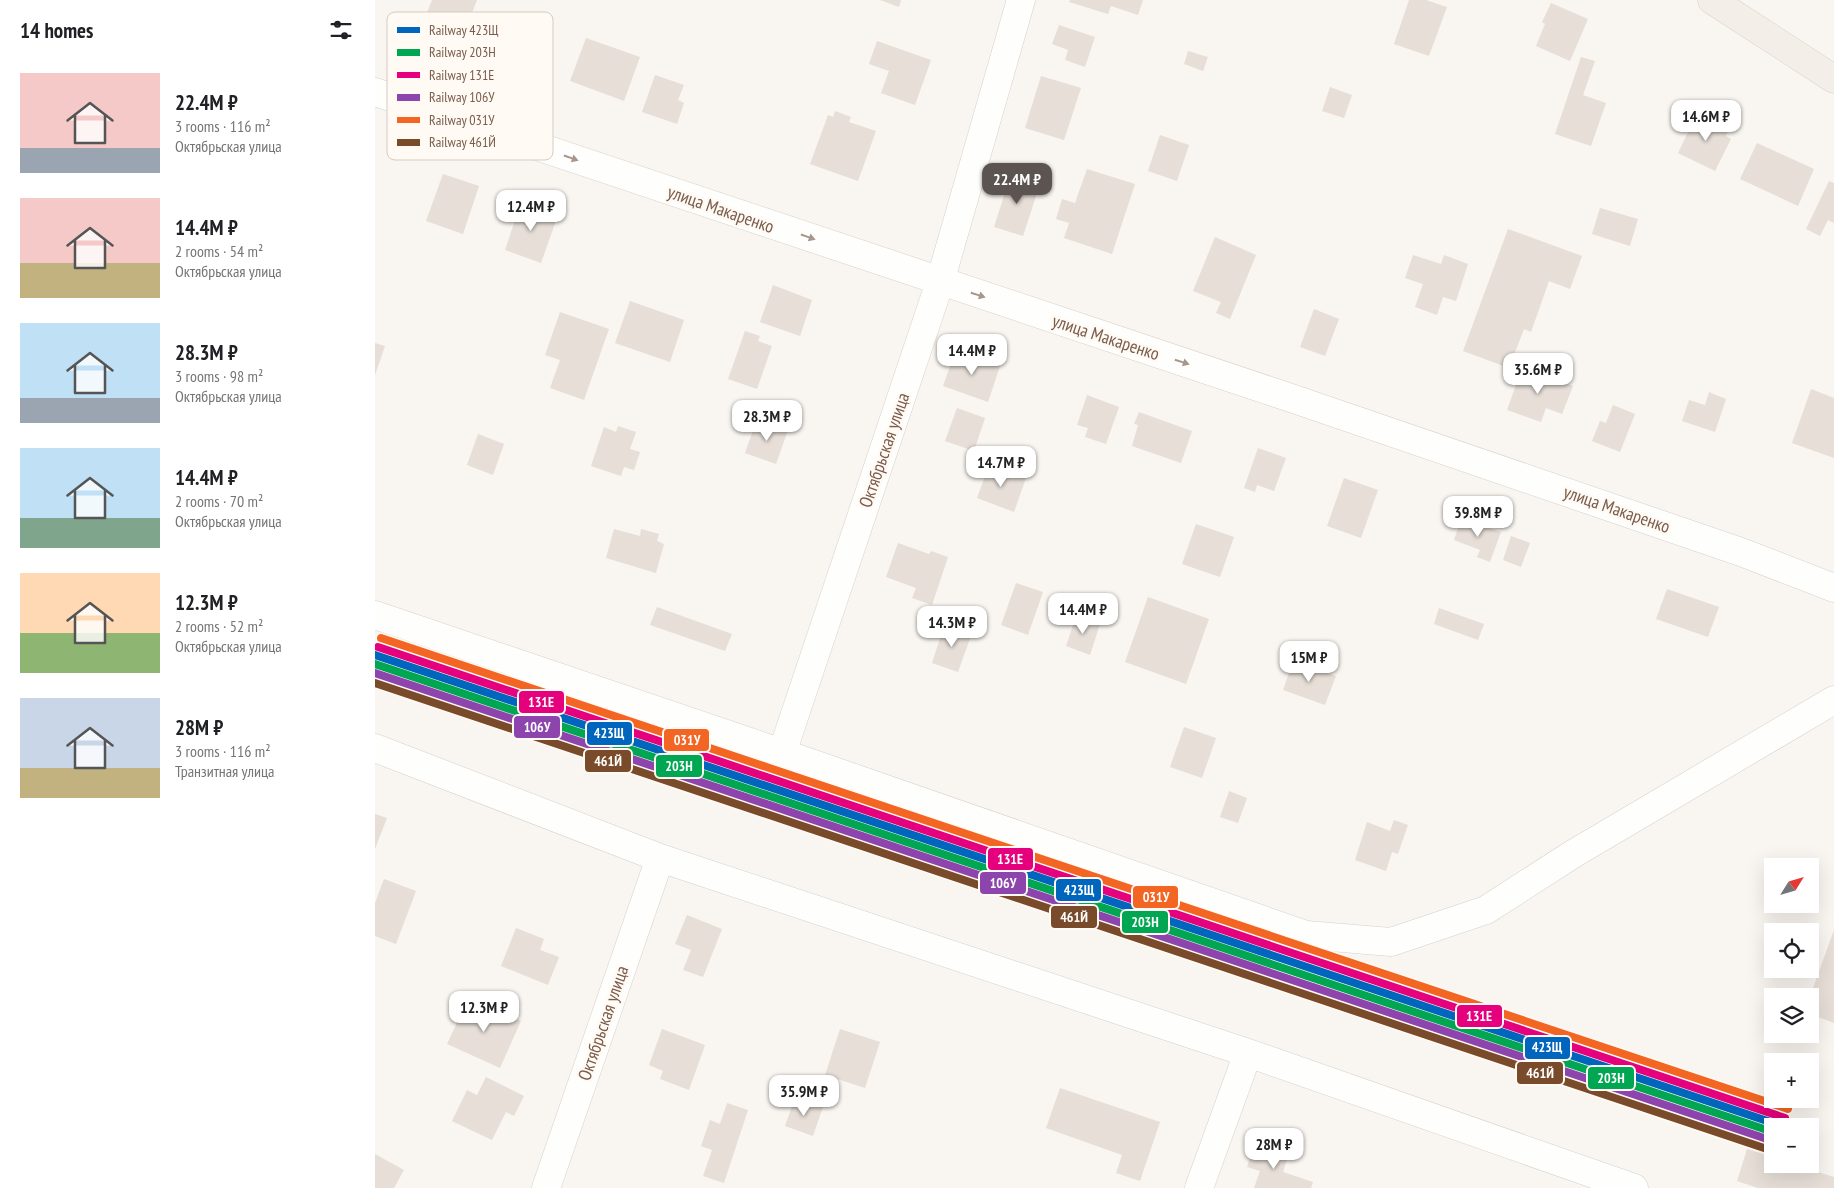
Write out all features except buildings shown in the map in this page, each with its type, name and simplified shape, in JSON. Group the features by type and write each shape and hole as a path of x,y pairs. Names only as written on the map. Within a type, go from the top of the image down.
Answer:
{"main road":[{"path":"1713,0 1834,79"}],"street":[{"name":"Октябрьская улица","path":"782,753 940,282 1021,0"},
{"name":"улица Макаренко","path":"375,92 387,96"},
{"name":"улица Макаренко","path":"553,152 1375,427 1741,552 1834,588"},
{"path":"375,615 782,753 1306,935 1391,942 1486,910 1573,854 1834,700"},
{"path":"375,748 660,858 1248,1053 1634,1188"},
{"name":"Октябрьская улица","path":"546,1188 660,858"},
{"path":"1199,1188 1248,1053"}],"rail line":[{"name":"031У","path":"381,638 1788,1109"},
{"name":"131Е","path":"378,647 1785,1118"},
{"name":"423Щ","path":"375,655 1764,1120"},
{"name":"203Н","path":"375,664 1764,1129"},
{"name":"106У","path":"375,673 1764,1138"},
{"name":"461Й","path":"375,683 1764,1148"}]}
